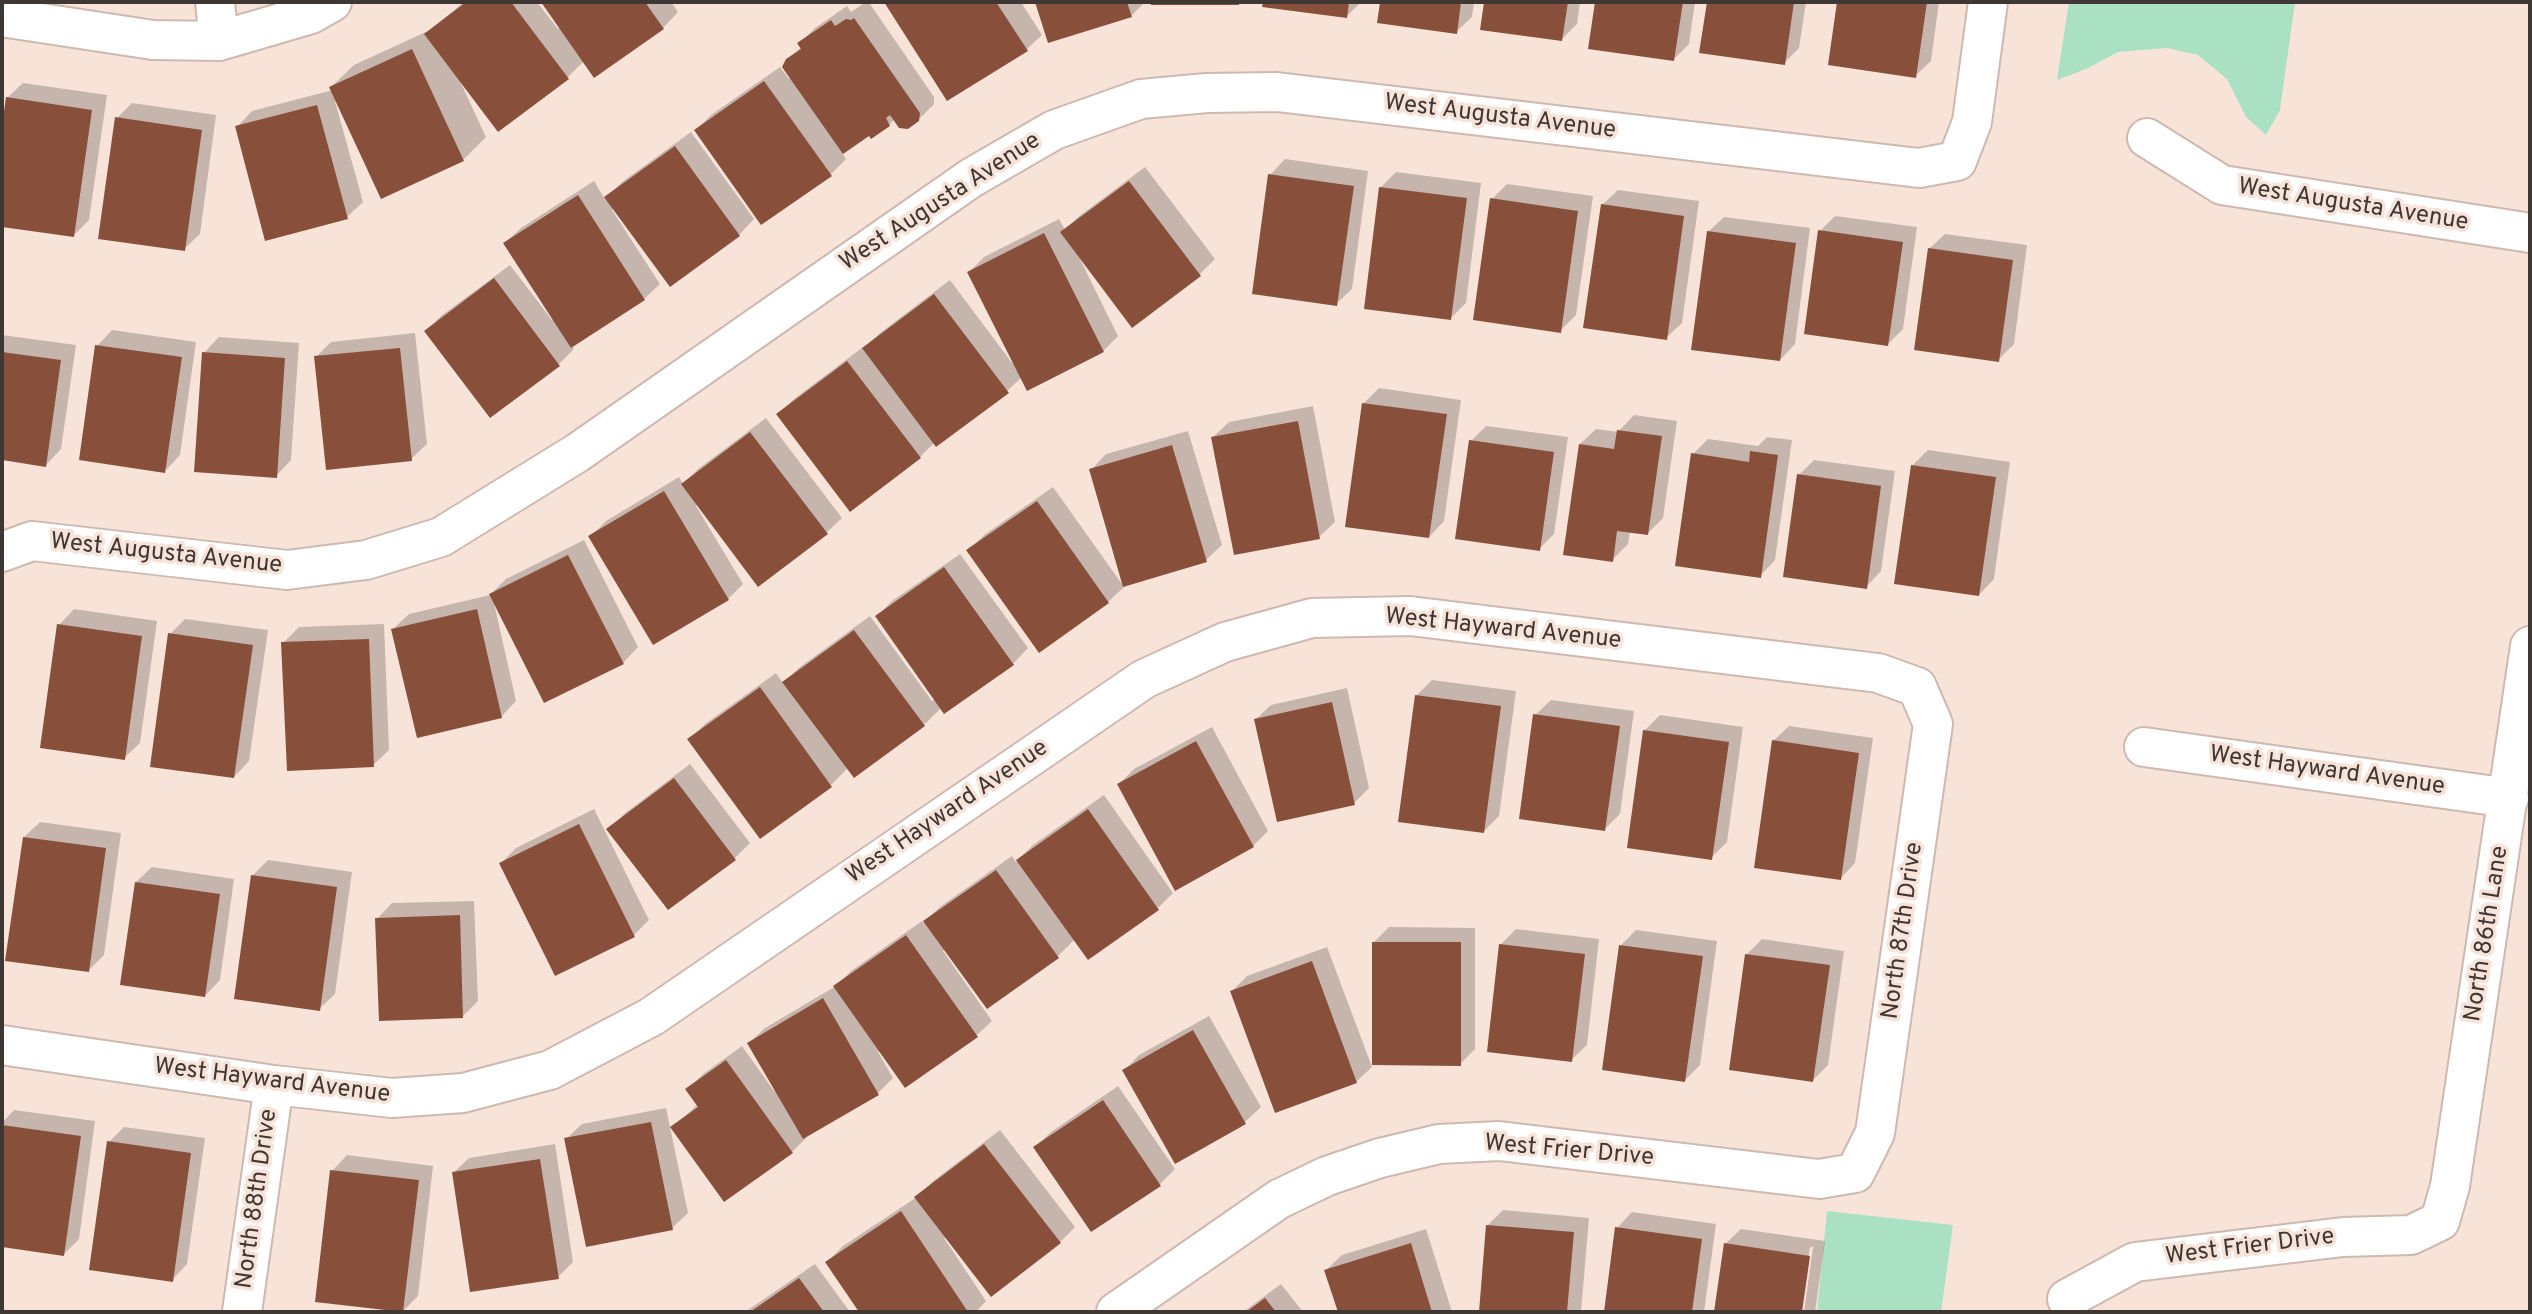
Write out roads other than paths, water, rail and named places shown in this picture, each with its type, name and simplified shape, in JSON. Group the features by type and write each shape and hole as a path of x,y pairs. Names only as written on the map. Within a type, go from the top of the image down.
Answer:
{"street":[{"path":"215,2 219,41"},
{"path":"2,17 153,40 219,41 311,14 332,2"},
{"name":"West Augusta Avenue","path":"2,552 32,541 287,570 366,560 441,537 577,453 971,178 1054,130 1141,99 1207,93 1277,92 1919,168 1957,161 1972,121 1988,2"},
{"name":"West Augusta Avenue","path":"2147,138 2222,185 2530,233"},
{"name":"West Hayward Avenue","path":"2,1045 274,1085 392,1098 463,1093 550,1070 650,1017 1144,679 1226,642 1312,618 1423,617 1878,673 1917,687"},
{"name":"North 86th Lane","path":"2440,1221 2450,1186 2530,646"},
{"name":"North 87th Drive","path":"1855,1173 1875,1133 1933,724 1917,687"},
{"name":"West Hayward Avenue","path":"2144,747 2509,798"},
{"name":"North 88th Drive","path":"242,1312 274,1085"},
{"name":"West Frier Drive","path":"1116,1312 1279,1199 1326,1176 1380,1158 1439,1144 1499,1141 1819,1179 1855,1173"},
{"name":"West Frier Drive","path":"2067,1299 2135,1262 2343,1237 2411,1236 2440,1221"}]}
